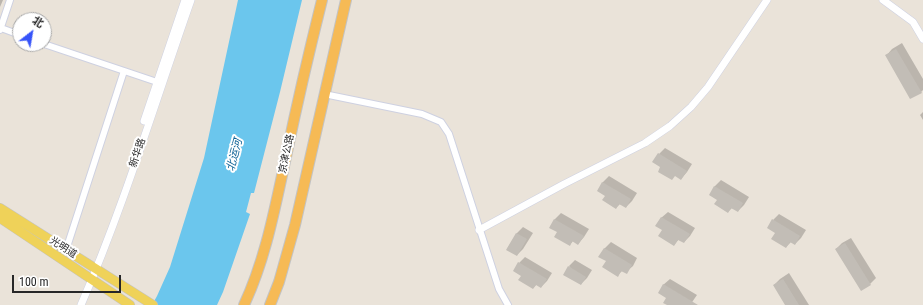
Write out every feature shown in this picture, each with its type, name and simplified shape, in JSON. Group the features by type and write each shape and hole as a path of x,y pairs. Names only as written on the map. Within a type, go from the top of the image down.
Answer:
{"highway":[{"name":"京津公路","path":"244,305 260,265 272,224 294,118 322,0"},
{"path":"271,304 279,282 295,225 346,0"}],"main road":[{"name":"光明道","path":"0,208 149,303"},
{"name":"光明道","path":"0,218 130,305"}],"street":[{"path":"10,0 0,29 12,33"},
{"name":"新华路","path":"159,82 185,0"},
{"name":"新华路","path":"81,305 159,82 190,0"},
{"path":"479,230 645,142 670,126 691,107 708,88 767,0"},
{"path":"883,0 913,22 923,39"},
{"path":"52,47 159,82"},
{"path":"66,250 124,71"},
{"path":"324,94 422,114 441,122 449,134 499,289 508,305"},
{"name":"新华路","path":"76,305 90,278"}],"water":[{"name":"北运河","path":"238,0 302,0 254,193 251,193 246,212 250,214 223,292 217,305 152,305 170,267 204,158"}],"building":[{"path":"896,49 922,93 910,99 885,55"},
{"path":"658,153 687,171 681,180 675,176 672,180 658,172 660,167 652,162"},
{"path":"602,182 631,199 626,208 619,204 616,209 602,200 605,196 597,191"},
{"path":"714,186 743,203 738,212 731,208 728,213 714,204 717,200 709,195"},
{"path":"661,217 690,234 684,243 678,240 674,246 658,236 662,230 655,226"},
{"path":"554,219 584,236 578,245 572,241 570,246 554,237 557,232 549,228"},
{"path":"772,219 800,236 795,245 790,242 786,248 771,239 775,233 767,228"},
{"path":"516,233 527,239 517,256 506,250"},
{"path":"845,243 871,285 861,291 835,249"},
{"path":"604,248 632,265 627,274 621,271 618,277 602,267 606,261 598,257"},
{"path":"518,262 547,279 541,288 536,285 533,289 518,280 521,276 513,271"},
{"path":"568,266 586,277 581,285 563,275"},
{"path":"783,279 799,305 785,305 773,285"},
{"path":"663,284 698,305 667,305 663,303 666,298 658,293"}]}
